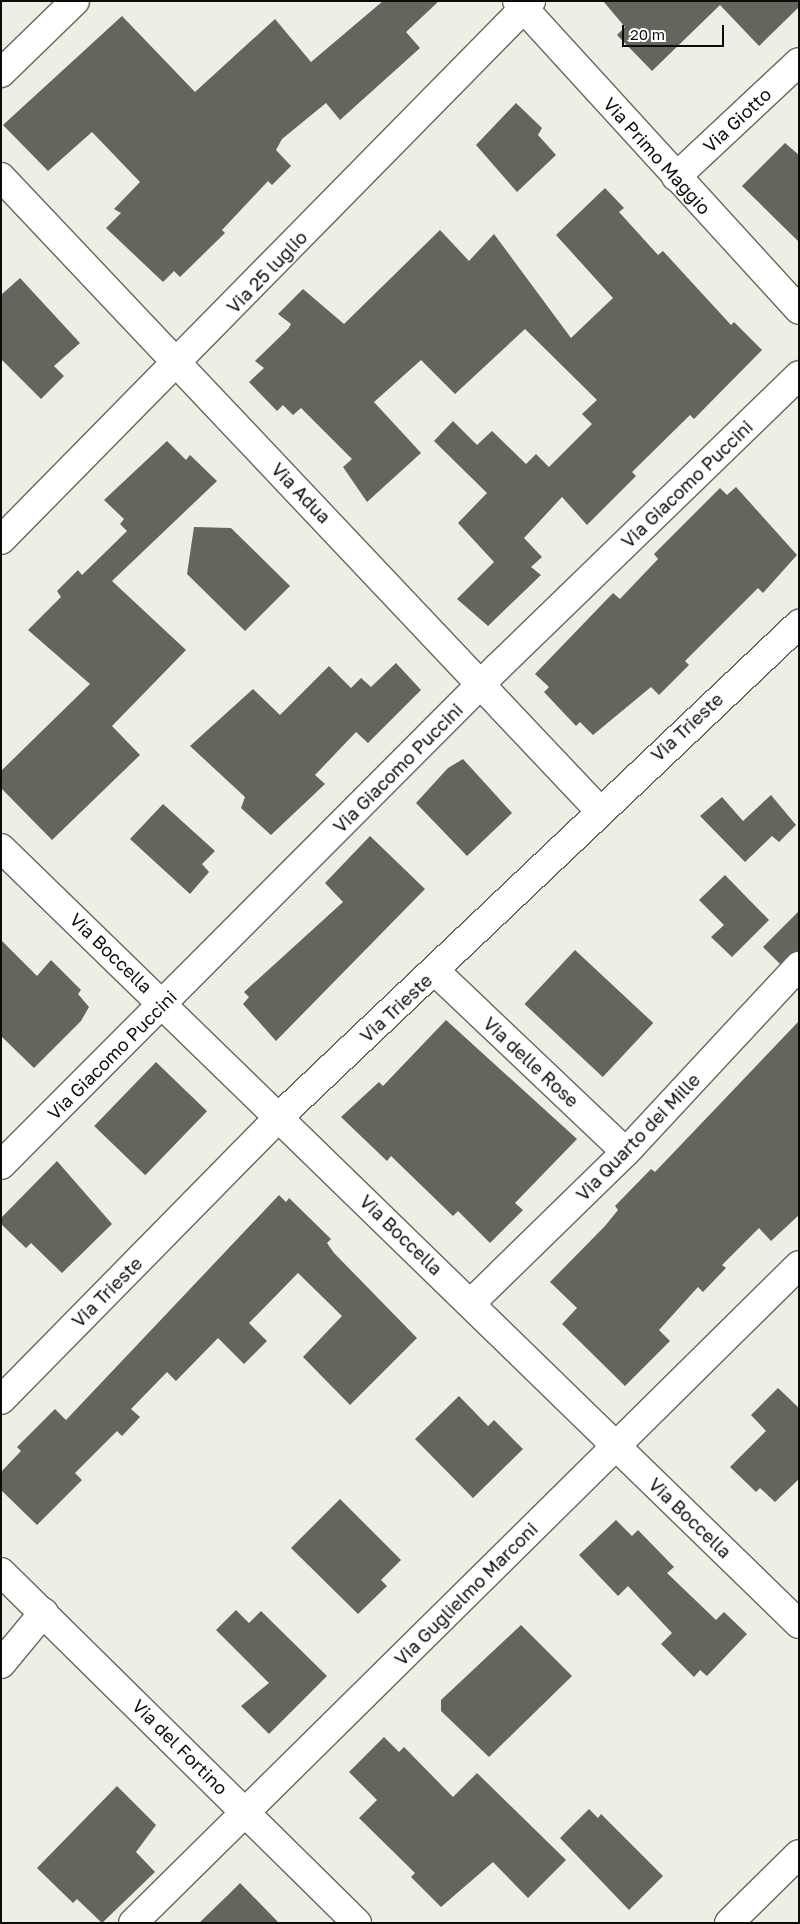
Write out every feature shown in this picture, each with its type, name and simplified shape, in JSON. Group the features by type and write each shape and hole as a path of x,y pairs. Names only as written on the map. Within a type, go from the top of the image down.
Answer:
{"street":[{"path":"1,73 75,1"},
{"name":"Via Primo Maggio","path":"524,4 676,177 799,310"},
{"name":"Via 25 luglio","path":"1,540 178,363 524,4"},
{"name":"Via Giotto","path":"676,177 799,62"},
{"name":"Via Adua","path":"1,177 483,683 599,810"},
{"name":"Via Giacomo Puccini","path":"1,1165 483,683 799,374"},
{"name":"Via Trieste","path":"1,1400 279,1118 435,971 599,810 799,624"},
{"name":"Via Boccella","path":"1,848 164,1004 799,1624"},
{"name":"Via Quarto dei Mille","path":"472,1304 626,1152 799,966"},
{"name":"Via delle Rose","path":"435,971 626,1152"},
{"name":"Via Guglielmo Marconi","path":"133,1923 248,1814 614,1444 799,1265"},
{"name":"Via del Fortino","path":"1,1572 44,1612 357,1923"},
{"path":"1,1664 44,1612"},
{"path":"729,1923 799,1854"}],"building":[{"path":"383,1 439,1 406,32 420,48 340,120 326,103 282,139 276,150 291,166 272,185 268,181 222,230 225,233 180,277 174,271 163,282 106,228 121,213 114,209 140,182 92,132 48,171 3,125 122,16 195,92 275,19 311,62"},
{"path":"603,1 799,1 799,7 759,46 720,5 652,71 617,35 625,27"},
{"path":"516,103 542,128 538,135 556,155 517,192 476,145"},
{"path":"785,143 799,155 799,242 742,186"},
{"path":"605,188 624,208 619,212 658,255 663,251 731,325 734,322 762,350 694,419 690,415 632,472 636,476 587,525 562,497 524,538 542,557 531,567 541,575 488,626 457,599 494,562 458,523 487,493 434,441 453,421 477,445 492,431 526,464 536,454 549,467 592,424 582,414 597,400 525,329 455,394 421,360 374,402 421,453 367,502 343,467 352,459 301,408 293,415 283,405 277,411 249,382 264,368 255,361 291,324 278,314 303,289 344,324 440,230 469,261 494,234 571,338 613,298 556,235"},
{"path":"20,278 80,343 54,366 64,376 41,399 1,359 1,295"},
{"path":"167,441 186,460 190,455 217,481 112,581 186,650 112,726 140,755 52,840 1,788 1,771 90,684 28,630 61,597 57,591 78,570 82,575 127,531 120,524 124,519 104,500"},
{"path":"736,487 797,555 763,593 758,588 685,661 689,665 659,695 651,687 593,735 580,722 576,726 544,692 549,687 535,674 613,593 620,599 658,559 654,554 720,488 727,495"},
{"path":"194,527 231,528 290,586 245,631 187,574"},
{"path":"396,663 421,690 368,743 356,732 315,775 325,784 271,835 241,808 245,797 190,746 253,689 280,715 329,666 351,688 361,678 371,687"},
{"path":"463,759 512,813 467,856 416,803 448,768"},
{"path":"771,795 796,825 779,842 772,836 745,862 700,816 722,797 743,821"},
{"path":"163,804 215,851 202,864 209,872 190,894 130,839"},
{"path":"370,836 425,889 276,1041 243,1004 249,997 244,992 343,902 325,883"},
{"path":"725,875 769,920 732,957 711,937 724,925 699,900"},
{"path":"799,911 799,951 780,964 763,947"},
{"path":"1,940 37,976 51,960 81,990 78,994 89,1007 81,1021 34,1068 1,1036"},
{"path":"575,950 653,1023 603,1077 525,1004"},
{"path":"446,1020 577,1139 515,1203 523,1210 490,1243 458,1211 453,1216 391,1156 387,1161 341,1117 379,1082 383,1086"},
{"path":"799,1021 799,1215 771,1241 759,1228 722,1265 726,1268 703,1292 698,1287 659,1330 670,1341 625,1386 562,1324 577,1308 550,1282 605,1226 618,1210 615,1206 651,1169 655,1172"},
{"path":"156,1062 207,1111 145,1175 94,1126"},
{"path":"57,1161 112,1224 62,1273 31,1243 26,1248 1,1224 1,1218"},
{"path":"279,1195 286,1202 289,1198 331,1239 327,1243 334,1253 417,1338 350,1405 303,1357 342,1316 298,1273 249,1323 267,1341 244,1364 218,1338 176,1381 167,1372 131,1409 140,1417 122,1436 117,1431 75,1473 82,1480 37,1525 1,1490 1,1472 21,1451 17,1447 55,1409 66,1420"},
{"path":"778,1388 799,1408 799,1479 775,1502 760,1488 756,1492 730,1467 766,1431 751,1415"},
{"path":"459,1396 488,1426 494,1420 523,1449 473,1498 415,1439"},
{"path":"340,1499 401,1560 381,1580 387,1586 358,1614 291,1548"},
{"path":"616,1520 632,1536 638,1530 674,1567 667,1573 716,1620 724,1612 747,1634 707,1676 700,1670 694,1677 661,1644 672,1633 628,1586 618,1596 579,1555"},
{"path":"236,1610 249,1623 261,1611 327,1676 269,1734 241,1706 269,1683 216,1630"},
{"path":"521,1625 572,1676 489,1757 441,1711 441,1700"},
{"path":"384,1737 399,1752 404,1747 453,1797 477,1773 566,1860 528,1898 493,1862 441,1907 411,1877 415,1873 359,1818 377,1800 349,1772"},
{"path":"117,1786 156,1825 136,1852 155,1872 102,1923 77,1899 73,1903 37,1868"},
{"path":"589,1809 598,1818 601,1814 663,1876 629,1910 560,1838"},
{"path":"240,1883 279,1923 199,1923 227,1896"}]}
